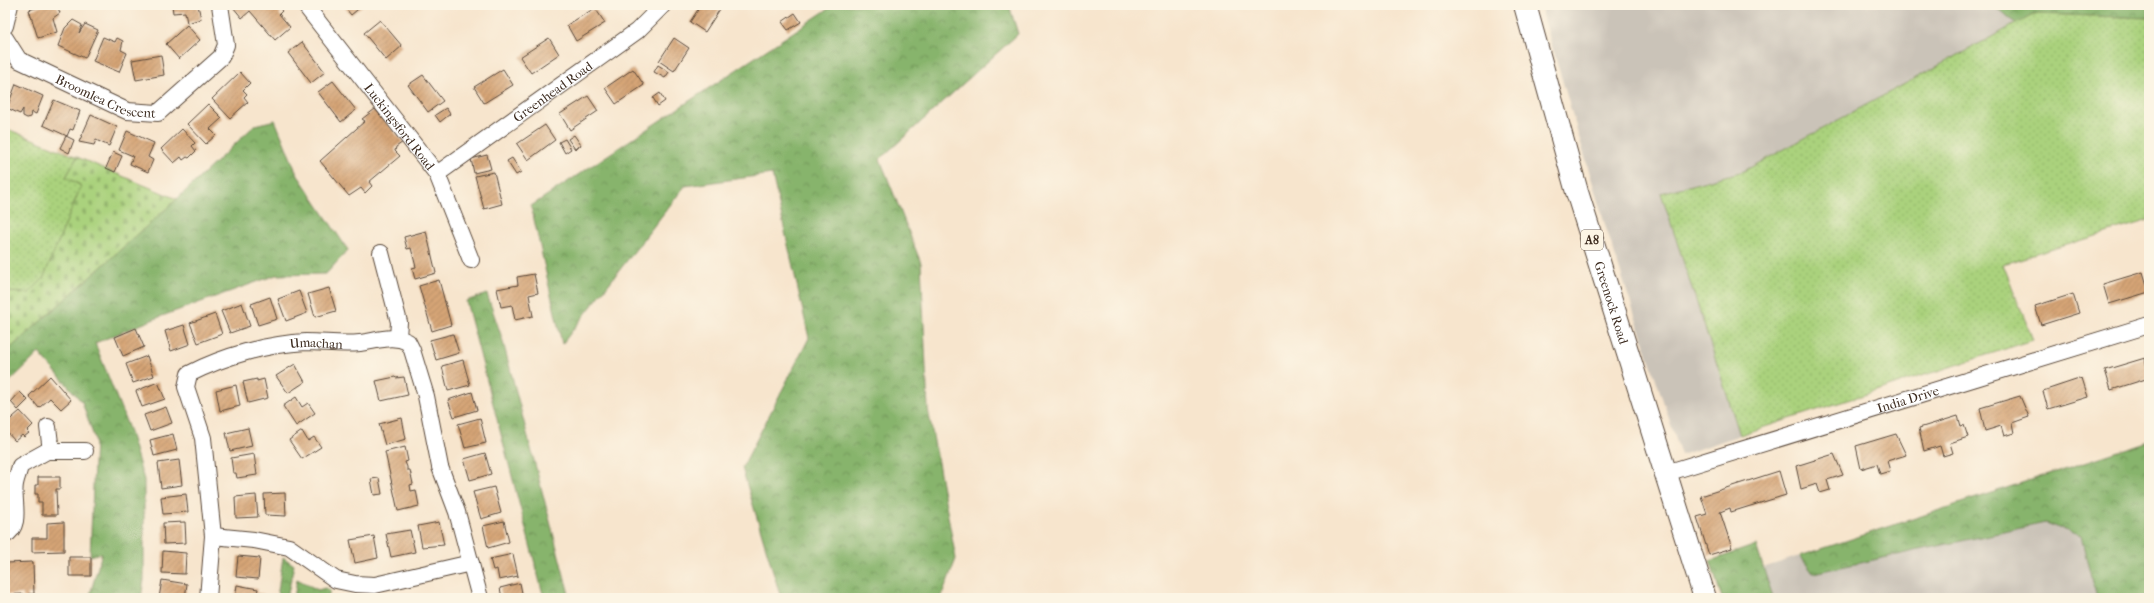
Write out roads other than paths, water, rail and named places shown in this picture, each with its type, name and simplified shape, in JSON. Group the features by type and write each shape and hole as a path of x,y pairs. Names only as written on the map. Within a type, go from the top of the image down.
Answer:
{"main road":[{"name":"Greenock Road","path":"1525,5 1577,192 1705,598"}],"street":[{"path":"5,26 10,5"},
{"name":"Broomlea Crescent","path":"5,38 18,60 127,111 158,113 221,57 226,45 220,5"},
{"name":"Luckingsford Road","path":"305,5 437,174 471,260"},
{"name":"Greenhead Road","path":"437,174 637,31 663,5"},
{"path":"381,253 399,322 398,338 408,342 412,350 426,396 440,467 457,512 480,598"},
{"name":"India Drive","path":"1666,473 2149,325"},
{"name":"Umachan","path":"208,598 214,536 203,438 186,387 189,374 202,367 238,355 279,345 306,342 361,343 398,338"},
{"path":"48,426 51,451"},
{"path":"5,535 9,533 15,522 14,485 20,466 48,451 85,451"},
{"path":"214,536 254,540 289,547 336,580 355,584 375,584 471,563"}]}
